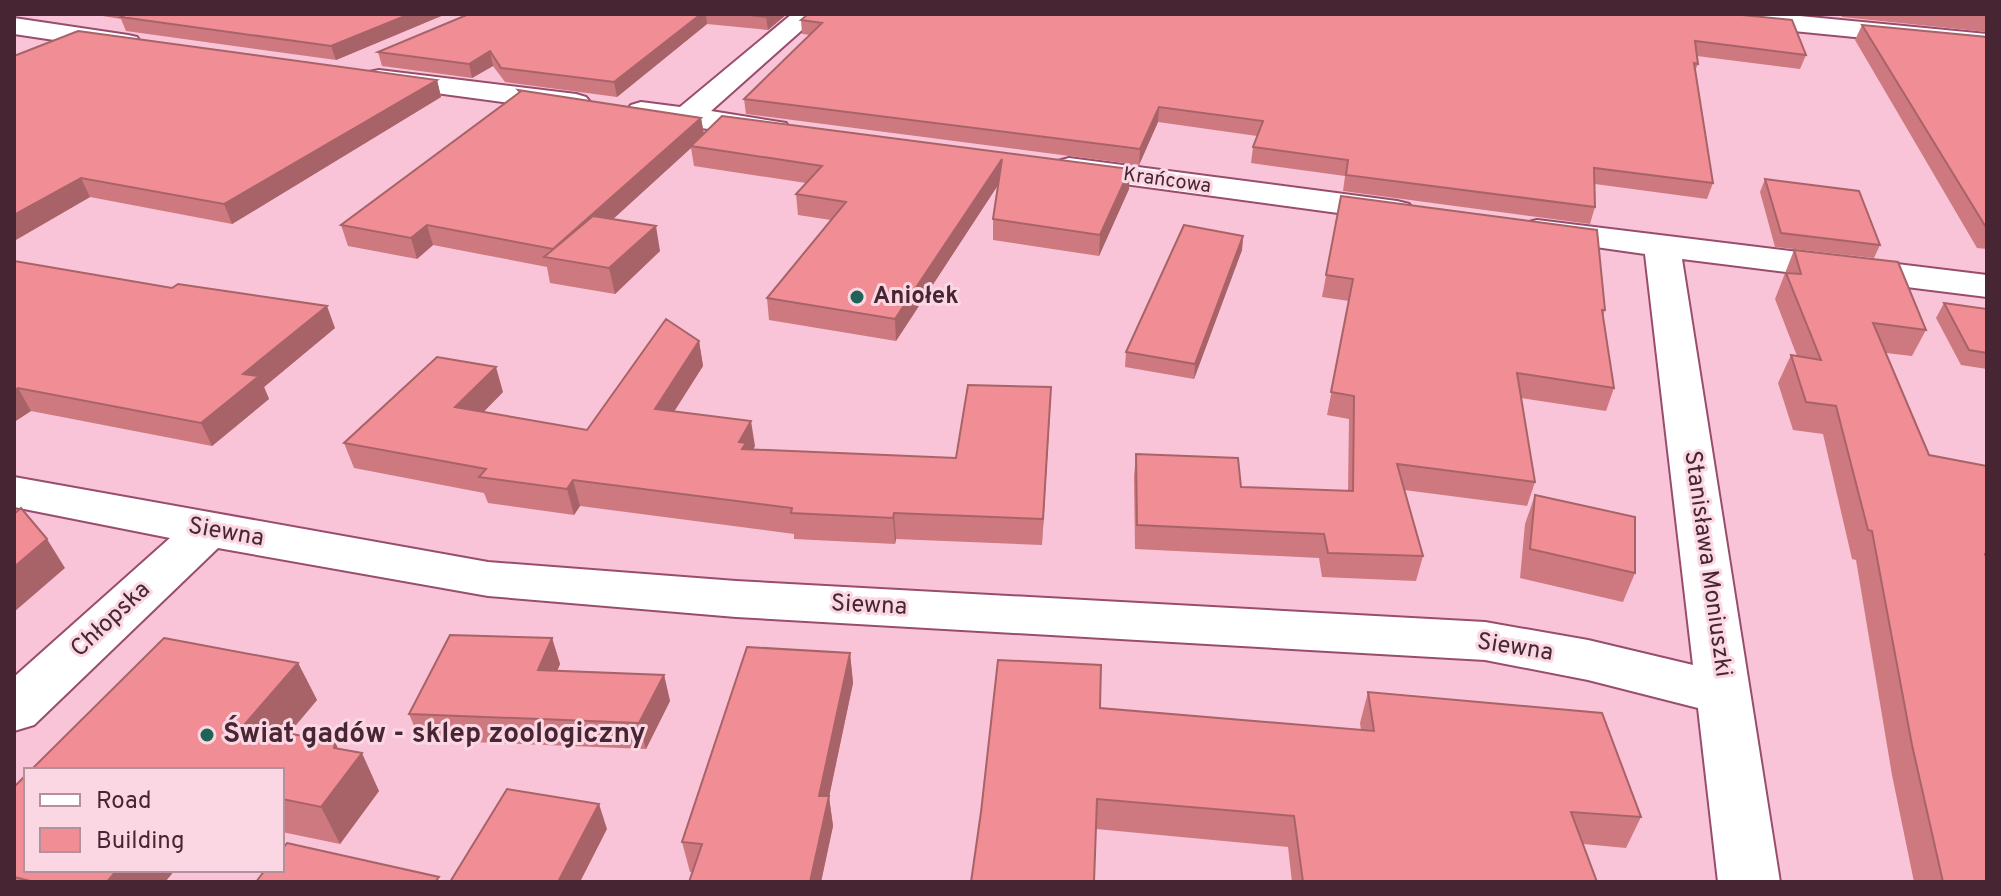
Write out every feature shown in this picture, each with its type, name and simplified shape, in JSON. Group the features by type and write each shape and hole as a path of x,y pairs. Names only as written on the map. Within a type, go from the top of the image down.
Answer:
{"street":[{"path":"687,117 807,14"},
{"path":"1701,14 1987,42"},
{"path":"14,26 150,46"},
{"path":"389,51 356,69 798,132"},
{"name":"Krańcowa","path":"1035,163 1427,215"},
{"path":"1505,226 1987,286"},
{"name":"Stanisława Moniuszki","path":"1662,247 1749,882"},
{"name":"Siewna","path":"14,492 208,530 504,580 736,599 1485,641 1588,660 1725,694"},
{"name":"Chłopska","path":"14,710 208,530"}],"building":[{"path":"128,14 410,14 331,46 121,17"},
{"path":"469,14 701,14 614,82 501,68 490,51 469,64 378,52"},
{"path":"741,14 770,14 766,17"},
{"path":"808,14 1732,14 1792,20 1806,55 1695,41 1698,64 1694,63 1713,183 1594,168 1595,207 1346,175 1348,160 1253,147 1263,121 1159,107 1140,149 744,99 822,23 801,20"},
{"path":"1862,25 1987,37 1987,229"},
{"path":"78,31 437,80 224,204 81,178 14,215 14,56"},
{"path":"518,90 701,118 553,249 427,225 411,238 341,225 520,92"},
{"path":"722,116 1130,169 1100,235 993,219 1002,159 895,319 767,298 846,202 796,194 822,166 691,146"},
{"path":"1765,179 1859,191 1880,245 1781,233"},
{"path":"1341,196 1597,230 1605,310 1602,310 1614,388 1517,373 1535,482 1397,464 1423,556 1328,553 1324,534 1137,525 1136,454 1238,458 1241,487 1353,491 1354,396 1331,392 1353,279 1326,275"},
{"path":"593,216 656,226 609,268 544,257"},
{"path":"1184,225 1243,236 1195,364 1126,352"},
{"path":"1794,250 1898,262 1926,330 1873,323 1929,455 1987,466 1987,882 1943,882 1912,745 1872,531 1868,530 1836,406 1806,402 1791,355 1821,360 1786,273 1801,274"},
{"path":"14,261 172,288 178,284 327,306 243,374 259,376 201,423 18,388 14,391"},
{"path":"1944,303 1987,309 1987,353 1969,350"},
{"path":"666,319 699,341 655,409 751,421 739,442 746,443 742,449 956,458 968,385 1051,387 1043,519 894,513 893,518 791,513 792,508 573,480 567,489 479,477 486,469 344,443 437,357 496,367 455,407 587,430"},
{"path":"1535,495 1635,517 1635,573 1530,549"},
{"path":"21,508 47,539 14,567 14,514"},
{"path":"450,635 552,638 538,670 664,675 639,723 409,714"},
{"path":"164,638 298,663 244,725 335,742 334,748 362,753 321,807 284,799 284,768 33,768"},
{"path":"747,647 850,653 819,796 829,796 810,882 689,882 702,844 682,842"},
{"path":"998,660 1101,665 1100,708 1374,731 1368,692 1602,713 1641,817 1571,812 1597,882 1303,882 1294,816 1097,799 1094,882 971,882"},
{"path":"24,777 24,872 115,872 107,882 34,882 14,877 14,787"},
{"path":"507,789 599,804 558,882 450,882"},
{"path":"287,843 439,877 435,882 256,882 264,872 284,872 284,847"}],"place":[{"name":"Aniołek","path":"857,297"},
{"name":"Świat gadów - sklep zoologiczny","path":"207,735"}]}
